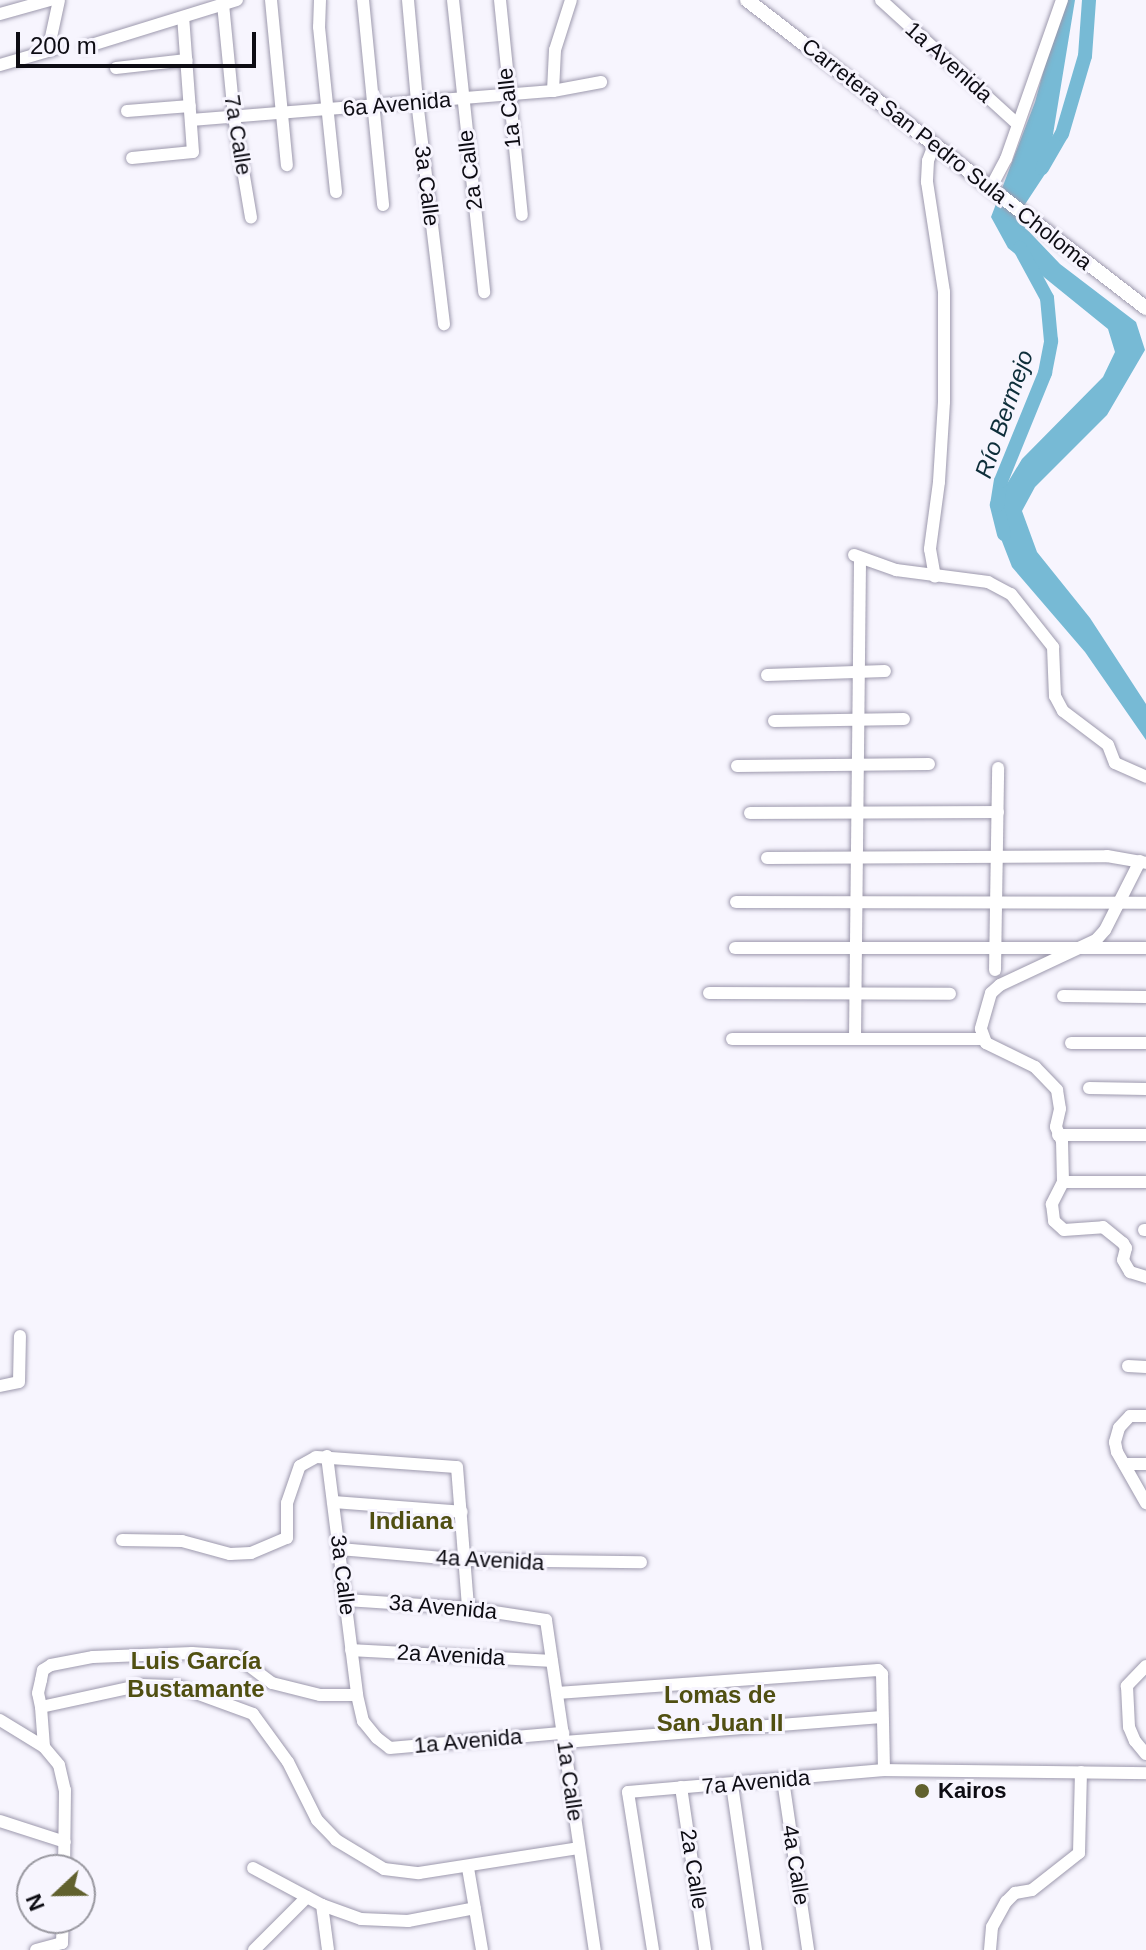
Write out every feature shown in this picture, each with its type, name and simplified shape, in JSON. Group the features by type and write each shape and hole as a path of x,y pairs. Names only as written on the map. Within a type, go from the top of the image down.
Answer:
{"main road":[{"name":"Carretera San Pedro Sula - Choloma","path":"747,0 763,5 934,145 1146,308"}],"street":[{"path":"0,14 50,0"},
{"path":"0,65 51,50 59,0"},
{"path":"85,47 190,10 237,0"},
{"path":"271,0 287,165"},
{"path":"320,0 319,27 336,192"},
{"path":"363,0 383,205"},
{"name":"3a Calle","path":"408,0 417,103 444,324"},
{"name":"2a Calle","path":"453,0 461,99 484,292"},
{"name":"1a Calle","path":"500,0 507,95 522,215"},
{"path":"553,91 555,50 571,0"},
{"name":"1a Avenida","path":"881,0 1016,123"},
{"path":"993,189 1062,0"},
{"name":"7a Calle","path":"223,4 234,117 251,218"},
{"path":"132,158 193,152 187,60 190,10"},
{"path":"116,68 187,60"},
{"name":"6a Avenida","path":"191,120 553,91 601,82"},
{"path":"127,111 190,106"},
{"path":"934,145 928,161 927,182 944,292 944,402 939,482 930,549 935,577"},
{"path":"855,1039 859,672 857,556 896,570 988,582 1011,594 1046,633 1053,647 1055,696 1063,711 1108,745 1115,763 1146,777"},
{"path":"767,675 885,671"},
{"path":"774,721 904,719"},
{"path":"737,766 929,764"},
{"path":"995,970 998,768"},
{"path":"750,813 998,812"},
{"path":"767,858 1107,856 1143,862 1105,930 1096,940 1049,960 991,993 982,1020 982,1039"},
{"path":"736,902 1146,903"},
{"path":"735,948 1146,948"},
{"path":"709,993 950,994"},
{"path":"1063,996 1146,997"},
{"path":"732,1039 982,1039 1005,1055 1035,1067 1053,1082 1060,1099 1056,1127 1062,1141 1063,1182 1052,1204 1054,1221 1059,1227 1072,1230 1103,1227 1123,1243 1126,1248 1123,1260 1130,1272 1146,1277"},
{"path":"1071,1043 1146,1043"},
{"path":"1089,1088 1146,1089"},
{"path":"1058,1135 1146,1135"},
{"path":"1063,1182 1146,1182"},
{"path":"0,1386 19,1382 20,1336"},
{"path":"1128,1366 1146,1367"},
{"path":"1146,1416 1130,1416 1119,1428 1115,1442 1146,1503"},
{"name":"3a Calle","path":"327,1456 357,1695"},
{"path":"122,1540 182,1541 230,1554 269,1547 288,1534 287,1503 300,1466 316,1457 457,1467 468,1608"},
{"path":"1124,1464 1146,1464"},
{"path":"333,1502 462,1512"},
{"name":"4a Avenida","path":"340,1549 466,1560 641,1562"},
{"name":"3a Avenida","path":"346,1600 539,1616"},
{"name":"1a Calle","path":"539,1616 546,1620 595,1950"},
{"name":"2a Avenida","path":"351,1650 552,1661"},
{"path":"44,1747 38,1693 43,1670 51,1665 93,1657 192,1653 236,1656 272,1683 320,1695 357,1695"},
{"path":"1145,1773 1129,1727 1127,1686 1146,1666"},
{"path":"557,1693 878,1670 882,1674 884,1770"},
{"path":"41,1707 156,1684 177,1686 235,1706 262,1723 288,1762 317,1820 336,1840 384,1869 419,1873 468,1868 578,1848"},
{"name":"1a Avenida","path":"357,1695 363,1721 390,1748 882,1717"},
{"path":"0,1720 44,1747 63,1776 65,1854"},
{"path":"1135,1741 1146,1754"},
{"name":"7a Avenida","path":"653,1950 628,1792 884,1770 1145,1773"},
{"path":"990,1950 992,1927 1006,1902 1015,1893 1032,1890 1079,1853 1081,1772"},
{"name":"4a Calle","path":"783,1780 808,1950"},
{"path":"732,1785 756,1950"},
{"name":"2a Calle","path":"681,1787 705,1950"},
{"path":"0,1821 65,1842"},
{"path":"253,1868 322,1905 378,1922 430,1919 475,1908"},
{"path":"468,1868 482,1950"},
{"path":"254,1950 307,1897"},
{"path":"322,1905 328,1950"},
{"path":"62,1934 62,1943"},
{"path":"39,1949 62,1943 76,1950"}],"water":[{"path":"1063,0 1075,0 1047,171 1016,218 1060,264 1136,322 1145,350 1107,415 1035,487 1022,511 1037,552 1090,618 1146,704 1146,740 1085,652 1012,567 998,531 1002,492 1022,459 1103,377 1115,352 1108,329 1008,248 991,217 1035,102"}],"waterway":[{"name":"Río Bermejo","path":"1042,168 1062,134 1085,56 1089,0"},
{"name":"Río Bermejo","path":"1004,534 997,505 1001,481 1045,373 1051,341 1047,298 1020,248"}],"place":[{"name":"Kairos","path":"922,1791"}],"district":[{"name":"Indiana","path":"411,1521"},
{"name":"Luis García Bustamante","path":"196,1675"},
{"name":"Lomas de San Juan II","path":"720,1709"}]}
